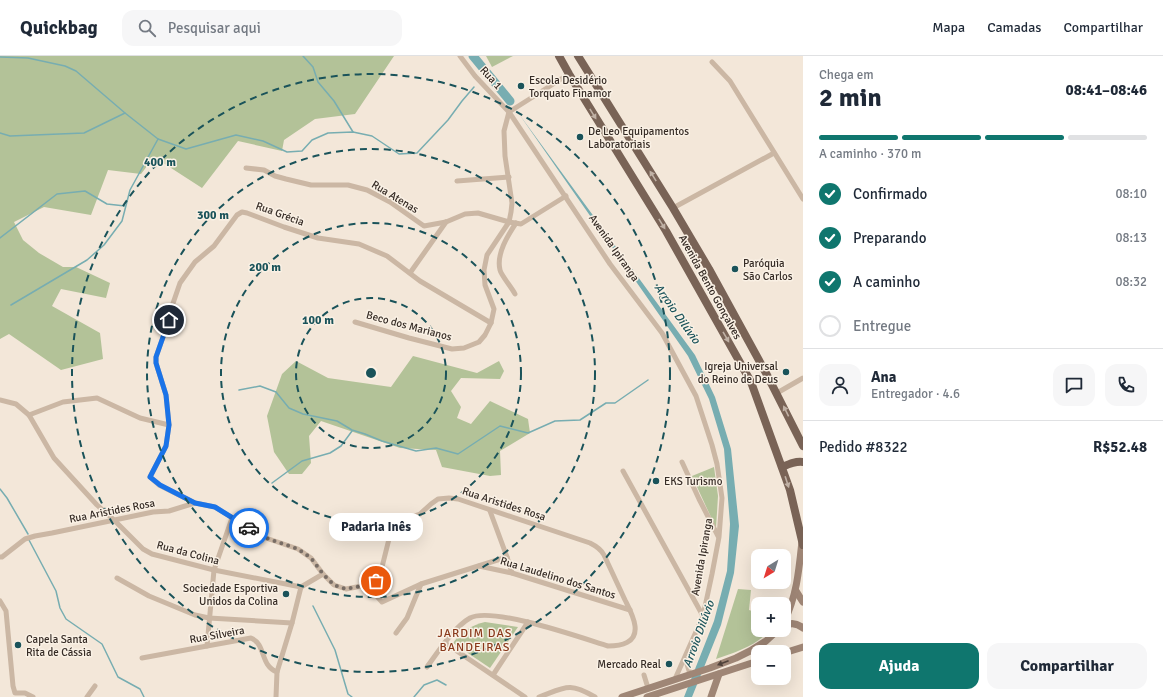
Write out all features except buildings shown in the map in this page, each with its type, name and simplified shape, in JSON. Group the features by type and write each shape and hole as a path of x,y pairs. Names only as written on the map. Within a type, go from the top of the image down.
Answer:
{"main road":[{"name":"Avenida Bento Gonçalves","path":"560,56 569,74 666,230 751,382 790,490 803,543"},
{"name":"Avenida Bento Gonçalves","path":"578,56 673,208 777,393 803,446"},
{"path":"782,467 788,464 803,462"},
{"path":"791,605 796,591 803,543"},
{"path":"796,591 803,602"},
{"path":"791,623 799,625 803,628"},
{"path":"622,697 736,658 750,652 770,637"},
{"path":"791,650 802,646"},
{"path":"647,697 751,663"},
{"path":"711,697 719,674"},
{"name":"Avenida Ipiranga","path":"669,697 675,680"}],"street":[{"name":"Rua 1","path":"460,56 475,76 509,112"},
{"path":"712,62 730,81 803,199"},
{"path":"492,322 494,309 485,285 484,270 487,255 509,222 512,203 505,156 504,131 509,112 569,74"},
{"name":"Avenida Ipiranga","path":"509,112 610,264 662,333 696,396 712,445 717,464 722,498 719,537 702,616 687,655 675,680"},
{"path":"673,208 774,153"},
{"name":"Rua Atenas","path":"246,168 264,170 275,176 311,185 348,185 367,190 390,202 424,226 446,222 465,214 478,213 516,223"},
{"path":"457,181 508,177"},
{"path":"515,294 500,270 502,247 516,223 521,224 566,196"},
{"name":"Rua Grécia","path":"195,503 160,485 150,477 166,446 169,425 166,395 156,363 156,357 180,284 195,262 214,246 237,215 242,212 247,212 284,227 318,238 358,244 387,256 410,273 469,310 492,322"},
{"path":"410,273 446,222"},
{"name":"Beco dos Marianos","path":"355,322 452,349 464,348 479,342 485,335 492,322"},
{"path":"777,393 803,378"},
{"path":"29,415 63,402 98,398 140,418 169,425"},
{"name":"Rua da Colina","path":"0,400 16,404 29,415 54,458 142,549 152,554 214,570 301,587"},
{"path":"682,462 699,500 719,537"},
{"path":"623,471 702,616"},
{"name":"Rua Aristides Rosa","path":"0,558 25,539 35,536 153,512 169,511 195,503 215,507 263,537 298,549 311,558 323,574 334,585 346,589 366,585 376,581 381,571 390,535 404,520 420,514 438,499 458,499 597,546 604,555 630,610 635,626 634,636 625,644 608,646 528,622"},
{"path":"490,511 508,557 512,573"},
{"path":"206,646 214,570 232,518"},
{"name":"Rua Laudelino dos Santos","path":"366,585 382,602 421,584 508,557"},
{"name":"Rua Laudelino dos Santos","path":"479,566 512,573 630,610"},
{"path":"276,697 277,672 301,587 323,574"},
{"path":"116,578 156,599 195,615 209,618 292,623"},
{"path":"396,633 407,618 421,584"},
{"path":"0,601 6,611 13,686 15,693 25,693 33,697"},
{"path":"427,666 445,643 469,619 484,616 528,622 492,675"},
{"name":"Rua Silveira","path":"142,658 251,638 258,643 269,667 277,672"},
{"path":"445,643 525,697"},
{"path":"687,655 687,664 691,674"},
{"path":"644,675 648,688"},
{"path":"87,697 95,686"},
{"path":"539,697 565,687 577,688 595,697"}],"green space":[{"path":"0,56 394,56 355,114 315,119 284,140 282,151 238,141 202,188 154,157 141,174 108,170 91,215 44,207 14,222 23,240 39,253 63,267 76,267 110,283 106,298 61,289 52,306 100,333 103,359 61,370 9,334 0,339"},
{"path":"486,56 513,56 492,67"},
{"path":"413,356 477,373 499,361 504,371 500,379 461,378 451,391 461,407 457,418 471,424 490,401 528,419 530,433 500,451 501,475 490,476 442,467 436,450 400,448 321,421 309,436 311,463 302,474 289,474 274,452 267,416 282,374 296,361 328,378 391,387"},
{"path":"714,467 718,496 716,528 692,476"},
{"path":"738,589 751,590 749,610 751,611 751,637 762,637 738,651 716,659"},
{"path":"485,622 518,627 490,668 453,643 467,630"}],"water":[{"name":"Arroio Dilúvio","path":"519,114 695,355 715,397 731,449 739,526 734,573 721,625 692,697 684,697 714,621 727,571 730,524 724,449 709,399 688,356"}],"waterway":[{"path":"303,56 313,67 318,82 334,101 353,132"},
{"name":"Arroio Dilúvio","path":"473,56 510,101"},
{"path":"0,57 28,58 65,66 76,71 158,139 186,149 236,135 263,141 287,152 302,151 312,140 328,133 353,132 372,136 399,154 417,153 448,120 474,87"},
{"path":"0,133 10,136 84,133 125,113"},
{"path":"11,305 87,260 104,245 122,221 130,190 158,139"},
{"path":"0,238 57,194 85,191 107,204 125,206"},
{"path":"239,390 260,386 276,392 289,408 303,414 337,421 352,430 416,451 436,448 458,454 500,426 528,433 555,421 580,420 606,403 615,403 648,380"},
{"path":"272,483 302,461 330,453 341,446 352,431"},
{"path":"0,489 28,534"},
{"path":"29,540 56,591 60,608 66,619 102,644 118,677 140,689 144,697"},
{"path":"313,606 335,650 348,694 352,697"},
{"path":"414,697 424,685 437,680 446,685"}],"way so far":[{"path":"249,528 263,537 298,549 311,558 323,574 334,585 346,589 366,585 376,581"}],"place":[{"name":"Escola Desidério Torquato Finamor","path":"521,86"},
{"name":"De Leo Equipamentos Laboratoriais","path":"580,137"},
{"name":"Paróquia São Carlos","path":"735,269"},
{"name":"Igreja Universal do Reino de Deus","path":"786,372"},
{"name":"EKS Turismo","path":"656,481"},
{"name":"Padaria Inês","path":"376,581"},
{"name":"Sociedade Esportiva Unidos da Colina","path":"286,594"},
{"name":"Capela Santa Rita de Cássia","path":"18,645"},
{"name":"Mercado Real","path":"669,664"}],"district":[{"name":"JARDIM DAS BANDEIRAS","path":"475,640"}],"route":[{"path":"169,320 156,357 156,363 166,395 169,425 166,446 150,477 160,485 195,503 215,507 249,528"}]}
